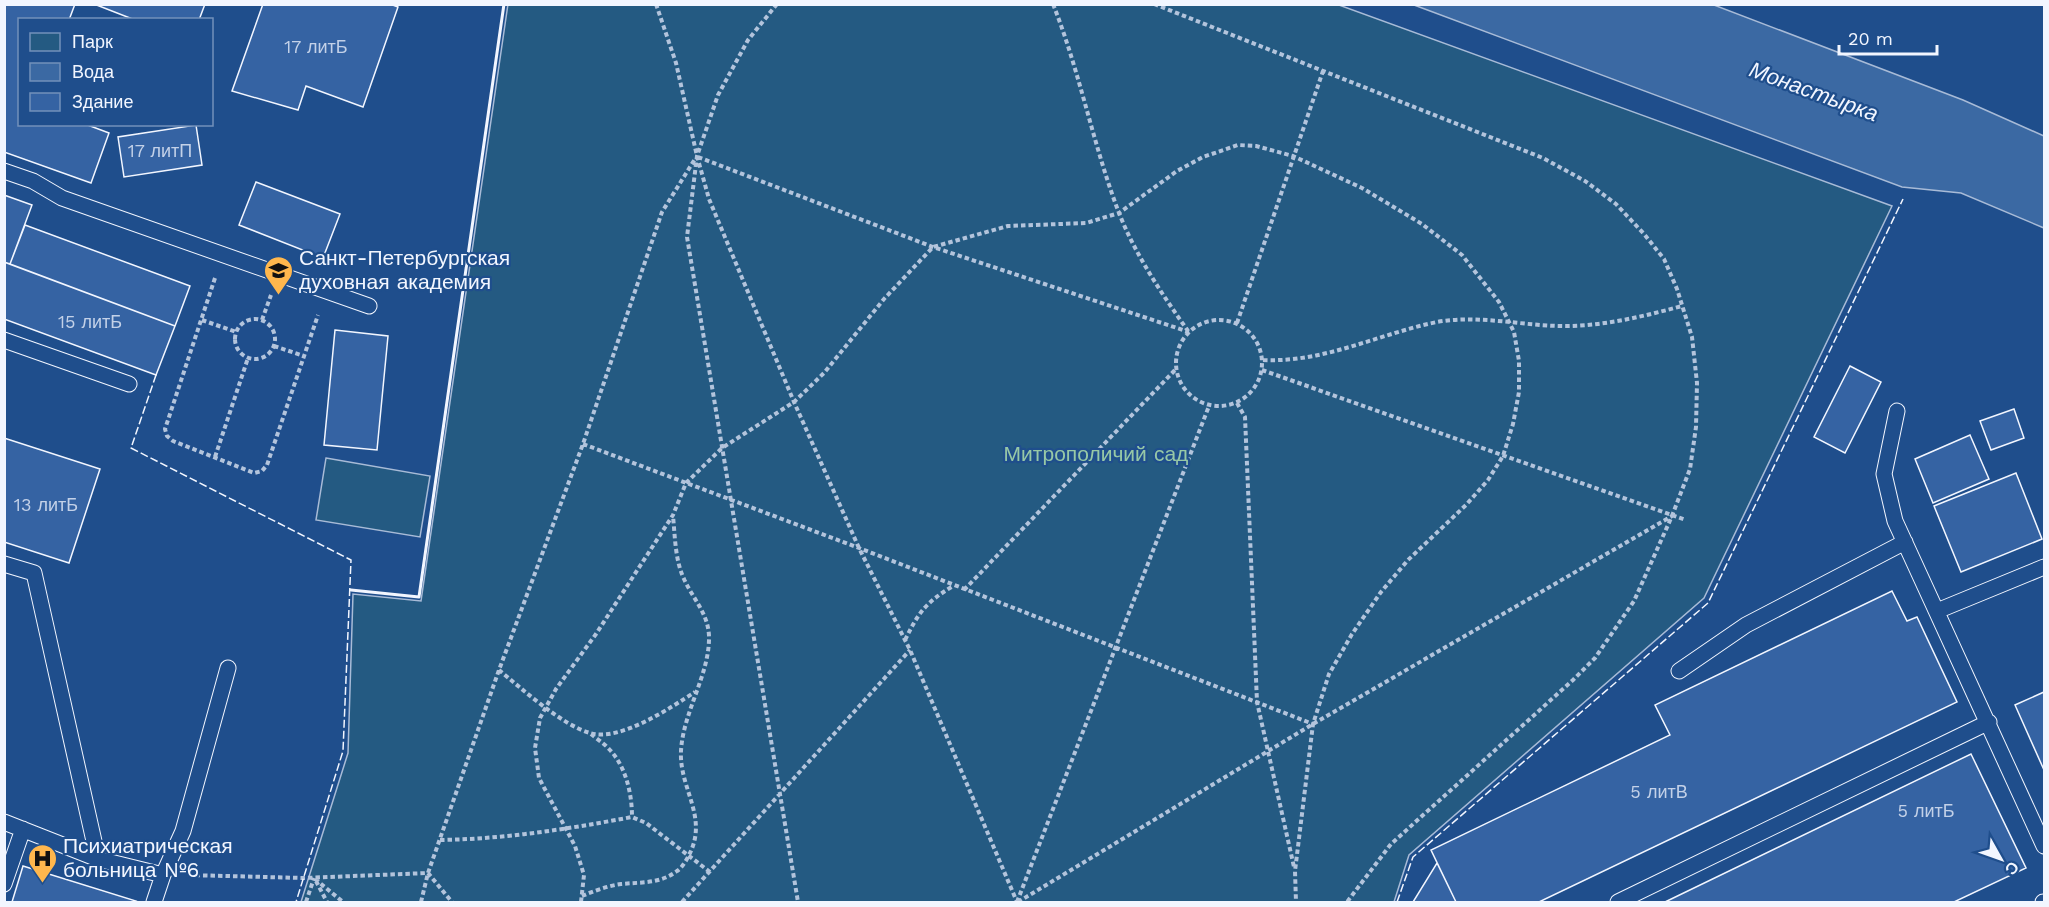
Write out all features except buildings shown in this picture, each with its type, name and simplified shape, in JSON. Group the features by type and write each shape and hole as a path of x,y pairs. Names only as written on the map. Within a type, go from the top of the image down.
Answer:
{"lane":[{"path":"4,171 33,181 63,198 369,306"},
{"path":"4,340 129,384"},
{"path":"1897,411 1884,474 1895,521 2044,846"},
{"path":"1679,671 1746,625 1905,542"},
{"path":"4,564 34,573 98,859"},
{"path":"1937,611 2044,567"},
{"path":"154,903 163,875 183,831 228,668"},
{"path":"1618,903 1989,722"},
{"path":"4,822 98,859 163,875"},
{"path":"4,884 23,829"}],"path":[{"path":"656,4 676,63 709,199 794,402 859,548 910,650 1017,903"},
{"path":"777,4 748,40 718,95 697,156 687,237 729,500 798,903"},
{"path":"1053,4 1119,213 1154,282 1189,332"},
{"path":"1154,4 1543,158 1586,181 1617,204 1664,259 1692,337 1697,383 1696,427 1690,469 1634,601 1595,658 1391,844 1347,903"},
{"path":"1238,323 1323,71"},
{"path":"581,903 584,875 575,846 539,778 535,748 540,718 556,689 596,634 673,515 686,483 722,448 794,402 824,373 884,299 933,247 1008,226 1086,223 1119,213 1177,171 1203,157 1238,145 1256,146 1293,156 1362,188 1422,224 1462,255 1499,302 1514,332 1519,361 1519,392 1513,424 1503,456 1488,480 1466,505 1408,560 1381,592 1352,634 1329,674 1313,724 1295,871 1296,903"},
{"path":"697,156 933,247 1189,332"},
{"path":"421,903 428,873 499,670 583,444 662,212 697,156"},
{"path":"223,255 165,429 166,436 173,441 254,473 262,471 267,465 326,291"},
{"path":"1263,360 1309,357 1438,322 1474,319 1569,326 1640,317 1682,306"},
{"path":"254,318 262,320 274,331 274,346 264,358 248,358 236,347 234,340 236,332 240,325 247,321 254,318"},
{"path":"202,320 236,332"},
{"path":"1212,320 1238,323 1250,332 1259,345 1263,360 1258,384 1249,395 1238,403 1224,407 1209,406 1193,399 1181,386 1176,369 1178,349 1189,332 1199,324 1212,320"},
{"path":"274,346 304,356"},
{"path":"215,458 248,358"},
{"path":"964,590 1176,369"},
{"path":"1262,370 1686,520"},
{"path":"1238,403 1245,417 1257,702 1295,871"},
{"path":"1017,903 1209,406"},
{"path":"583,444 1313,724"},
{"path":"582,896 620,884 647,883 663,879 679,871 689,855 696,836 697,822 685,781 681,752 695,691 705,663 709,637 705,617 683,578 673,515"},
{"path":"1017,903 1313,724 1672,516"},
{"path":"905,639 919,612 933,598 953,586"},
{"path":"682,903 910,650"},
{"path":"499,670 546,708 591,734 610,750 623,771 632,798 632,817"},
{"path":"591,734 618,732 641,724 668,710 695,691"},
{"path":"440,840 484,839 566,829 632,817 646,823 710,872"},
{"path":"163,875 314,878 428,873"},
{"path":"428,873 452,903"},
{"path":"306,903 314,878"},
{"path":"314,878 327,903"},
{"path":"314,878 343,903"}],"green space":[{"name":"Митрополичий сад","path":"508,4 1339,5 1892,206 1704,598 1409,855 1394,902 301,902 348,753 353,594 421,601"},
{"path":"326,458 430,476 420,537 316,520"}],"water":[{"name":"Монастырка","path":"1414,5 1714,5 1963,100 2044,136 2044,228 1961,193 1902,187"}],"fence":[{"path":"1397,902 1413,857 1708,603 1903,199"},
{"path":"156,375 131,448 351,560 343,751 296,902"}],"wall":[{"path":"351,590 419,597 504,4"}],"place":[{"name":"Санкт-Петербургская духовная академия","path":"278,296"},
{"name":"Психиатрическая больница №6","path":"42,884"}]}
